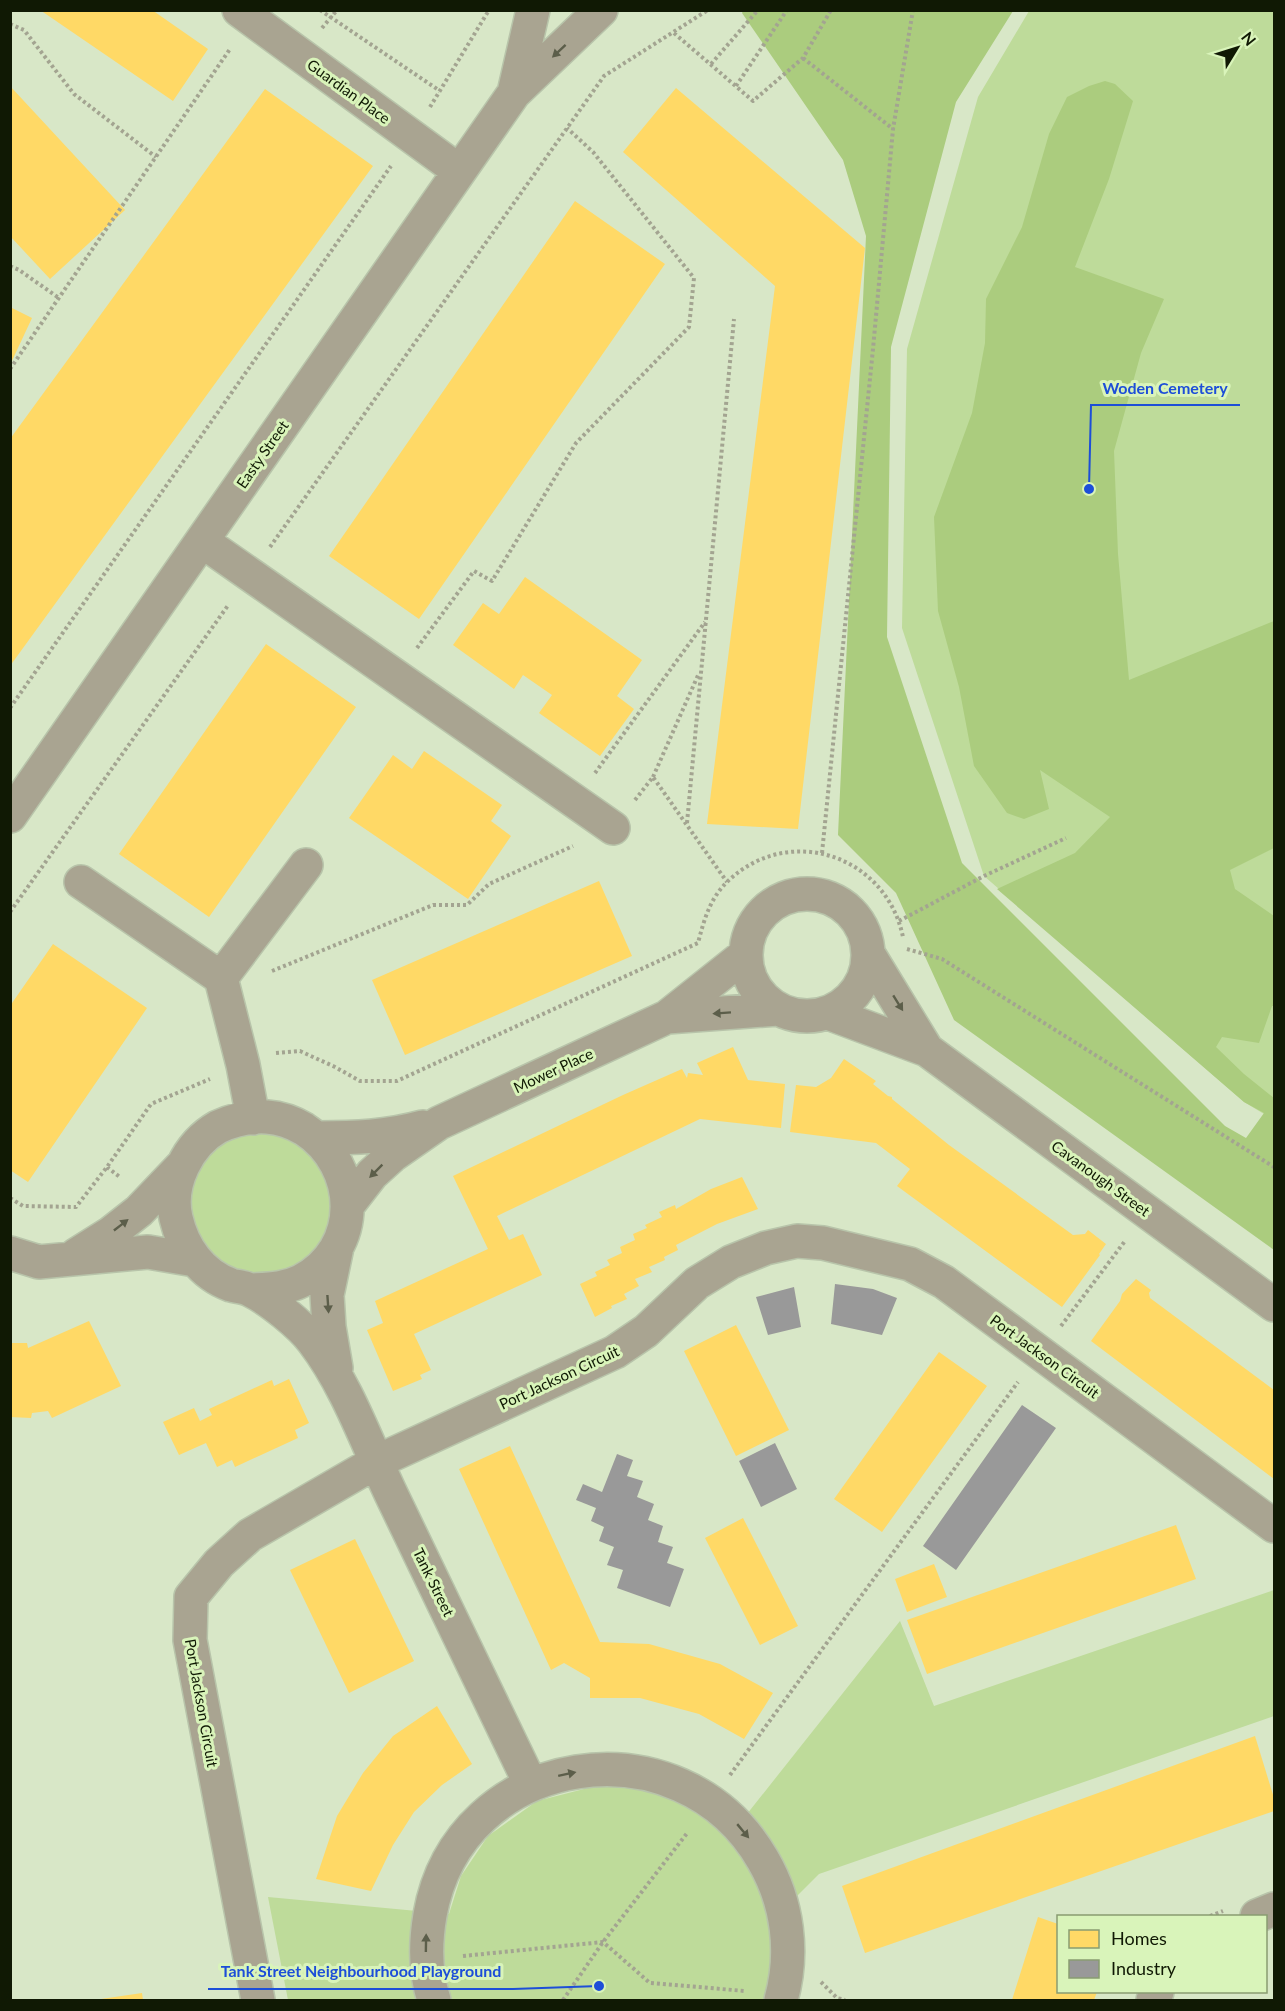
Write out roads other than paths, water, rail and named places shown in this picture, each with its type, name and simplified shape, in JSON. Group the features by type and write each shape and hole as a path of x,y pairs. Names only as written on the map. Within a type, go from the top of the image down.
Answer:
{"street":[{"name":"Easty Street","path":"514,93 533,10"},
{"name":"Easty Street","path":"10,816 514,93 601,10"},
{"name":"Guardian Place","path":"237,26 411,137 459,171"},
{"path":"202,541 613,828"},
{"path":"221,978 306,865"},
{"path":"81,882 221,978 243,1065 253,1118"},
{"path":"807,892 826,896 844,904 858,918 867,936 869,955 867,974 858,990 845,1004 828,1013 811,1016 794,1015 778,1009 764,999 754,986 745,954 748,935 757,918 771,904 788,896 807,892"},
{"name":"Mower Place","path":"348,1205 372,1174 393,1155 439,1123 667,1017 745,954"},
{"name":"Cavanough Street","path":"869,955 927,1050"},
{"name":"Mower Place","path":"667,1017 778,1009"},
{"name":"Cavanough Street","path":"828,1013 927,1050 1275,1305"},
{"path":"72,1258 111,1233 139,1211 183,1165 198,1143 219,1127 243,1118 270,1117 295,1124 318,1138 334,1157 345,1180 348,1205 345,1227 337,1247 321,1267 300,1281 276,1289 251,1290 230,1284 211,1274 195,1260 182,1239 175,1215 175,1189 183,1165"},
{"name":"Mower Place","path":"318,1138 394,1135 439,1123"},
{"name":"Port Jackson Circuit","path":"258,2001 190,1640 191,1597 219,1563 250,1535 376,1462 615,1352 646,1331 697,1283 731,1262 766,1248 797,1241 823,1243 910,1264 944,1282 1275,1526"},
{"name":"Tank Street","path":"337,1247 327,1295 329,1327 338,1379"},
{"path":"10,1253 39,1262 148,1252 195,1260"},
{"name":"Tank Street","path":"251,1290 287,1316 311,1339 338,1379 531,1785"},
{"path":"434,2001 429,1986 426,1959 427,1932 431,1906 439,1880 452,1856 467,1834 486,1814 508,1798 531,1785 592,1769 623,1769 654,1775 683,1785 711,1801 734,1821 755,1845 770,1872 781,1902 788,1932 788,1964 782,1998"}],"place":[{"name":"Woden Cemetery","path":"1089,489"},
{"name":"Tank Street Neighbourhood Playground","path":"599,1986"}]}
